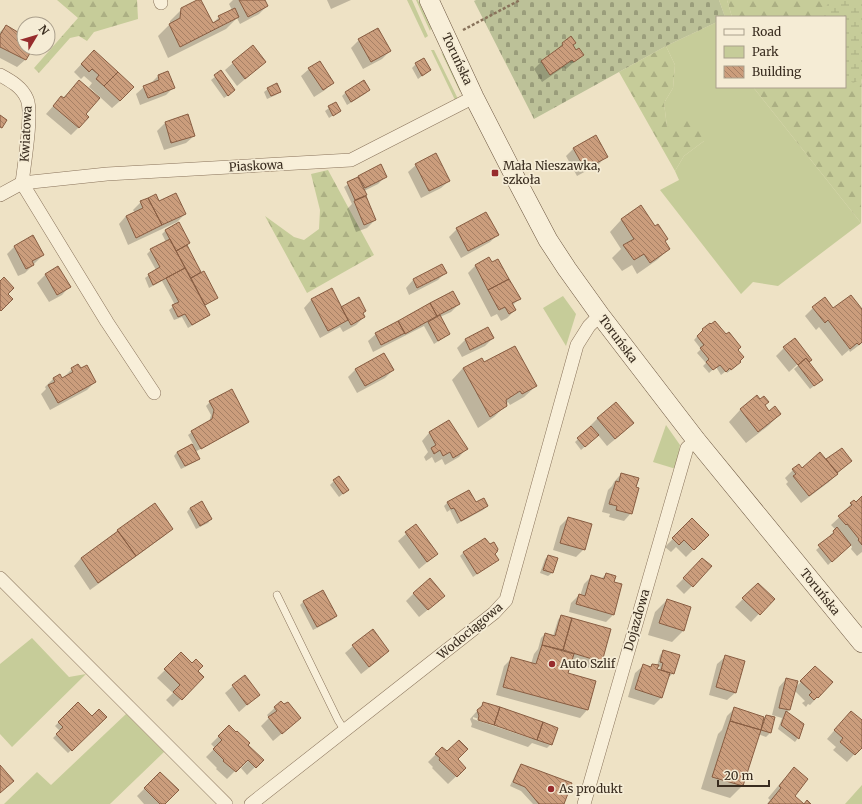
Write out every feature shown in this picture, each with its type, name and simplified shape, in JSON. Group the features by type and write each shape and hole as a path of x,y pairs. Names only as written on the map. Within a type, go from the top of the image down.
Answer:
{"main road":[{"name":"Toruńska","path":"429,0 474,97 548,240 600,315 696,440 862,643"}],"street":[{"name":"Kwiatowa","path":"0,75 15,83 28,100 29,122 22,183"},
{"name":"Piaskowa","path":"0,195 22,183 107,174 351,160 474,97"},
{"path":"22,183 107,322 154,393"},
{"name":"Wodociągowa","path":"251,804 494,613 506,600 577,345 589,326 600,315"},
{"name":"Dojazdowa","path":"584,804 688,448 696,440"},
{"path":"0,578 226,804"}],"lane":[{"path":"277,595 338,720 345,731"}],"path":[{"path":"457,33 520,0"}],"green space":[{"path":"57,0 137,0 138,19 94,32 87,41 79,36 70,38 56,54 56,43 78,18"},
{"path":"407,0 412,0 428,36 425,38"},
{"path":"416,0 418,0 431,28 430,31"},
{"path":"719,0 727,0 732,16 725,16"},
{"path":"719,0 725,16 716,16 716,22 666,46 534,119 474,1"},
{"path":"727,0 862,0 861,223 754,88 846,88 846,16 732,16"},
{"path":"830,0 862,0 862,79 853,83 846,77 846,16 821,16"},
{"path":"716,22 716,88 754,88 861,223 778,286 753,282 741,294 660,190 679,180 675,171 684,156 704,141 704,129 667,127 664,103 673,88 675,65 666,46"},
{"path":"666,46 675,65 673,88 664,103 667,127 687,120 705,129 704,141 684,156 675,171 619,72"},
{"path":"431,50 434,50 458,99 455,100"},
{"path":"441,52 444,55 460,92"},
{"path":"45,56 54,56 39,73 34,68"},
{"path":"328,170 374,255 307,293 265,216 294,237 304,240 319,229 320,210 311,174"},
{"path":"563,296 576,314 566,346 543,308"},
{"path":"666,425 680,445 676,469 653,462"},
{"path":"32,638 69,677 86,674 12,747 0,734 0,664"},
{"path":"126,714 164,752 110,804 4,804 37,772 51,785"},
{"path":"862,785 862,804 845,804"}],"building":[{"path":"197,0 201,0 213,23 220,19 218,16 235,8 239,17 180,47 169,24 180,18 181,8"},
{"path":"239,0 265,0 268,6 248,17"},
{"path":"6,25 16,31 16,55 0,47 0,35"},
{"path":"378,28 391,51 371,62 358,39"},
{"path":"571,36 576,43 573,45 576,50 579,48 584,55 574,62 572,60 550,75 541,61 563,45 562,43"},
{"path":"253,45 266,62 245,79 232,62"},
{"path":"94,50 118,72 104,86 96,79 99,75 92,69 89,72 81,64"},
{"path":"18,56 28,56 26,60"},
{"path":"424,58 431,70 422,76 415,63"},
{"path":"320,61 334,83 323,90 308,68"},
{"path":"221,70 235,90 228,96 214,75"},
{"path":"168,71 175,88 148,98 143,86 159,80 158,75"},
{"path":"118,72 134,87 120,101 104,86"},
{"path":"79,80 100,98 86,114 89,117 79,128 53,106 61,96 64,98"},
{"path":"364,80 370,90 351,102 345,92"},
{"path":"277,83 281,92 271,96 267,88"},
{"path":"336,102 341,111 333,116 328,106"},
{"path":"188,114 195,136 171,143 165,122"},
{"path":"0,115 7,120 2,128 0,127"},
{"path":"596,135 608,157 585,169 573,148"},
{"path":"436,153 450,181 429,191 415,164"},
{"path":"381,164 387,177 365,188 358,176"},
{"path":"358,177 367,195 355,200 347,182"},
{"path":"176,193 186,214 162,225 148,198 156,194 159,201"},
{"path":"366,196 376,220 364,225 354,201"},
{"path":"148,198 162,225 136,238 126,216 143,208 140,201"},
{"path":"641,205 655,226 658,224 668,239 665,241 670,249 650,263 644,254 634,260 623,245 634,239 621,219"},
{"path":"486,212 499,235 468,251 456,228"},
{"path":"179,222 190,243 176,251 165,230"},
{"path":"33,235 44,255 32,261 34,265 26,269 14,246"},
{"path":"170,239 185,268 153,285 148,274 160,267 150,249"},
{"path":"187,245 201,272 191,278 176,251"},
{"path":"489,257 492,262 498,259 509,279 488,290 475,265"},
{"path":"442,264 447,273 417,288 413,279"},
{"path":"58,266 71,287 57,295 45,274"},
{"path":"185,268 210,315 192,325 185,314 178,317 172,305 179,302 166,278"},
{"path":"204,271 218,298 205,305 191,278"},
{"path":"4,277 14,288 8,294 13,299 1,311 0,281"},
{"path":"509,279 521,299 512,303 516,310 509,314 505,307 499,310 488,290"},
{"path":"332,288 348,320 328,331 311,299"},
{"path":"453,291 460,304 437,316 430,303"},
{"path":"851,295 862,309 862,342 859,345 857,343 850,349 828,320 825,323 812,307 825,297 833,308"},
{"path":"359,297 366,311 363,313 365,317 351,325 341,307"},
{"path":"430,303 437,316 405,334 398,321"},
{"path":"440,315 450,334 438,341 428,322"},
{"path":"398,321 405,333 381,345 375,333"},
{"path":"715,321 726,334 729,332 741,347 738,350 744,357 740,361 741,362 726,372 720,365 713,370 706,362 709,359 700,348 704,345 697,336 703,330 702,329"},
{"path":"488,327 494,338 470,350 465,339"},
{"path":"795,338 812,360 809,362 806,358 798,365 783,347"},
{"path":"515,346 537,386 522,394 520,391 506,400 507,406 490,417 463,368 482,358 484,362"},
{"path":"384,353 394,370 365,386 355,369"},
{"path":"806,358 823,380 814,386 798,365"},
{"path":"78,364 81,368 87,365 96,382 58,403 48,385 55,382 53,378 60,374 62,378 73,372 71,368"},
{"path":"232,389 249,422 201,449 191,431 212,419 214,410 209,401"},
{"path":"757,395 760,399 764,396 769,402 765,405 769,411 775,406 781,414 758,432 740,409"},
{"path":"616,402 634,423 615,439 597,418"},
{"path":"449,420 468,449 453,458 450,452 443,456 440,450 434,454 431,448 436,445 429,432"},
{"path":"591,426 599,435 585,447 577,438"},
{"path":"192,444 200,459 185,466 177,452"},
{"path":"842,448 852,461 837,473 826,459"},
{"path":"820,452 838,474 809,496 793,476 796,474 792,469 799,464 802,468"},
{"path":"621,473 639,478 636,487 639,488 632,514 616,510 617,506 609,504 616,481 619,482"},
{"path":"339,476 349,490 343,494 333,480"},
{"path":"469,490 476,502 484,498 488,506 461,521 454,508 451,509 447,502"},
{"path":"862,496 862,545 847,524 846,525 838,516 852,505 850,503 854,500 856,502"},
{"path":"202,501 212,519 200,526 190,508"},
{"path":"155,503 173,529 136,556 117,530"},
{"path":"568,517 592,524 585,550 560,543"},
{"path":"692,518 709,535 694,550 684,540 679,545 672,538"},
{"path":"416,524 438,554 427,562 405,532"},
{"path":"837,527 851,545 832,562 818,545 834,533 833,531"},
{"path":"118,531 136,556 98,583 81,558"},
{"path":"485,538 490,544 494,542 498,549 495,554 499,560 477,574 463,552"},
{"path":"548,555 558,558 553,573 543,570"},
{"path":"702,558 712,566 693,587 683,578"},
{"path":"606,573 616,576 614,582 622,584 614,615 576,604 579,594 585,596 591,575 604,579"},
{"path":"430,578 445,596 428,610 413,593"},
{"path":"758,583 775,599 760,615 742,598"},
{"path":"323,590 337,616 317,627 303,601"},
{"path":"667,599 691,607 684,631 659,623"},
{"path":"561,615 572,618 563,650 542,645 545,633 555,636"},
{"path":"572,618 611,629 602,662 563,650"},
{"path":"373,629 389,651 369,667 352,645"},
{"path":"542,645 574,654 568,673 596,681 588,710 503,687 511,657 536,664"},
{"path":"663,650 680,655 674,674 661,670 663,663 660,662"},
{"path":"181,652 192,663 196,659 203,666 198,671 204,677 182,700 173,692 180,685 164,669"},
{"path":"725,655 745,661 736,693 716,687"},
{"path":"643,664 651,667 652,664 659,665 657,669 670,673 662,698 635,689"},
{"path":"815,666 833,682 818,698 817,697 814,700 809,695 812,692 800,681"},
{"path":"245,675 260,695 247,705 232,685"},
{"path":"786,678 798,681 790,710 779,708"},
{"path":"281,701 284,704 288,702 301,718 282,734 268,717 277,711 274,707"},
{"path":"78,702 92,716 99,709 107,717 72,751 56,734 63,727 58,722"},
{"path":"483,702 500,707 494,725 478,720 479,716 477,710 482,706"},
{"path":"500,707 543,722 537,740 494,725"},
{"path":"734,707 764,717 761,730 730,721"},
{"path":"786,711 804,724 799,739 781,725"},
{"path":"851,711 862,720 862,748 855,755 840,742 843,738 834,730"},
{"path":"766,715 775,717 771,733 761,730"},
{"path":"730,721 761,730 743,786 712,777"},
{"path":"543,722 558,728 552,745 537,740"},
{"path":"229,725 250,743 248,745 264,760 256,768 248,760 236,772 223,761 224,760 213,749 222,740 218,736"},
{"path":"459,740 468,749 458,759 466,768 457,777 439,760 440,758 435,754 442,747 447,751"},
{"path":"521,764 572,783 564,804 539,804 525,787 513,782"},
{"path":"0,765 14,781 0,793"},
{"path":"794,767 808,779 795,796 804,804 768,804 781,788 779,786"},
{"path":"160,772 179,790 165,804 160,804 144,788"},
{"path":"807,800 811,804 804,804"}],"place":[{"name":"Mała Nieszawka, szkoła","path":"495,173"},
{"name":"Auto Szlif","path":"552,664"},
{"name":"As produkt","path":"551,789"}]}
